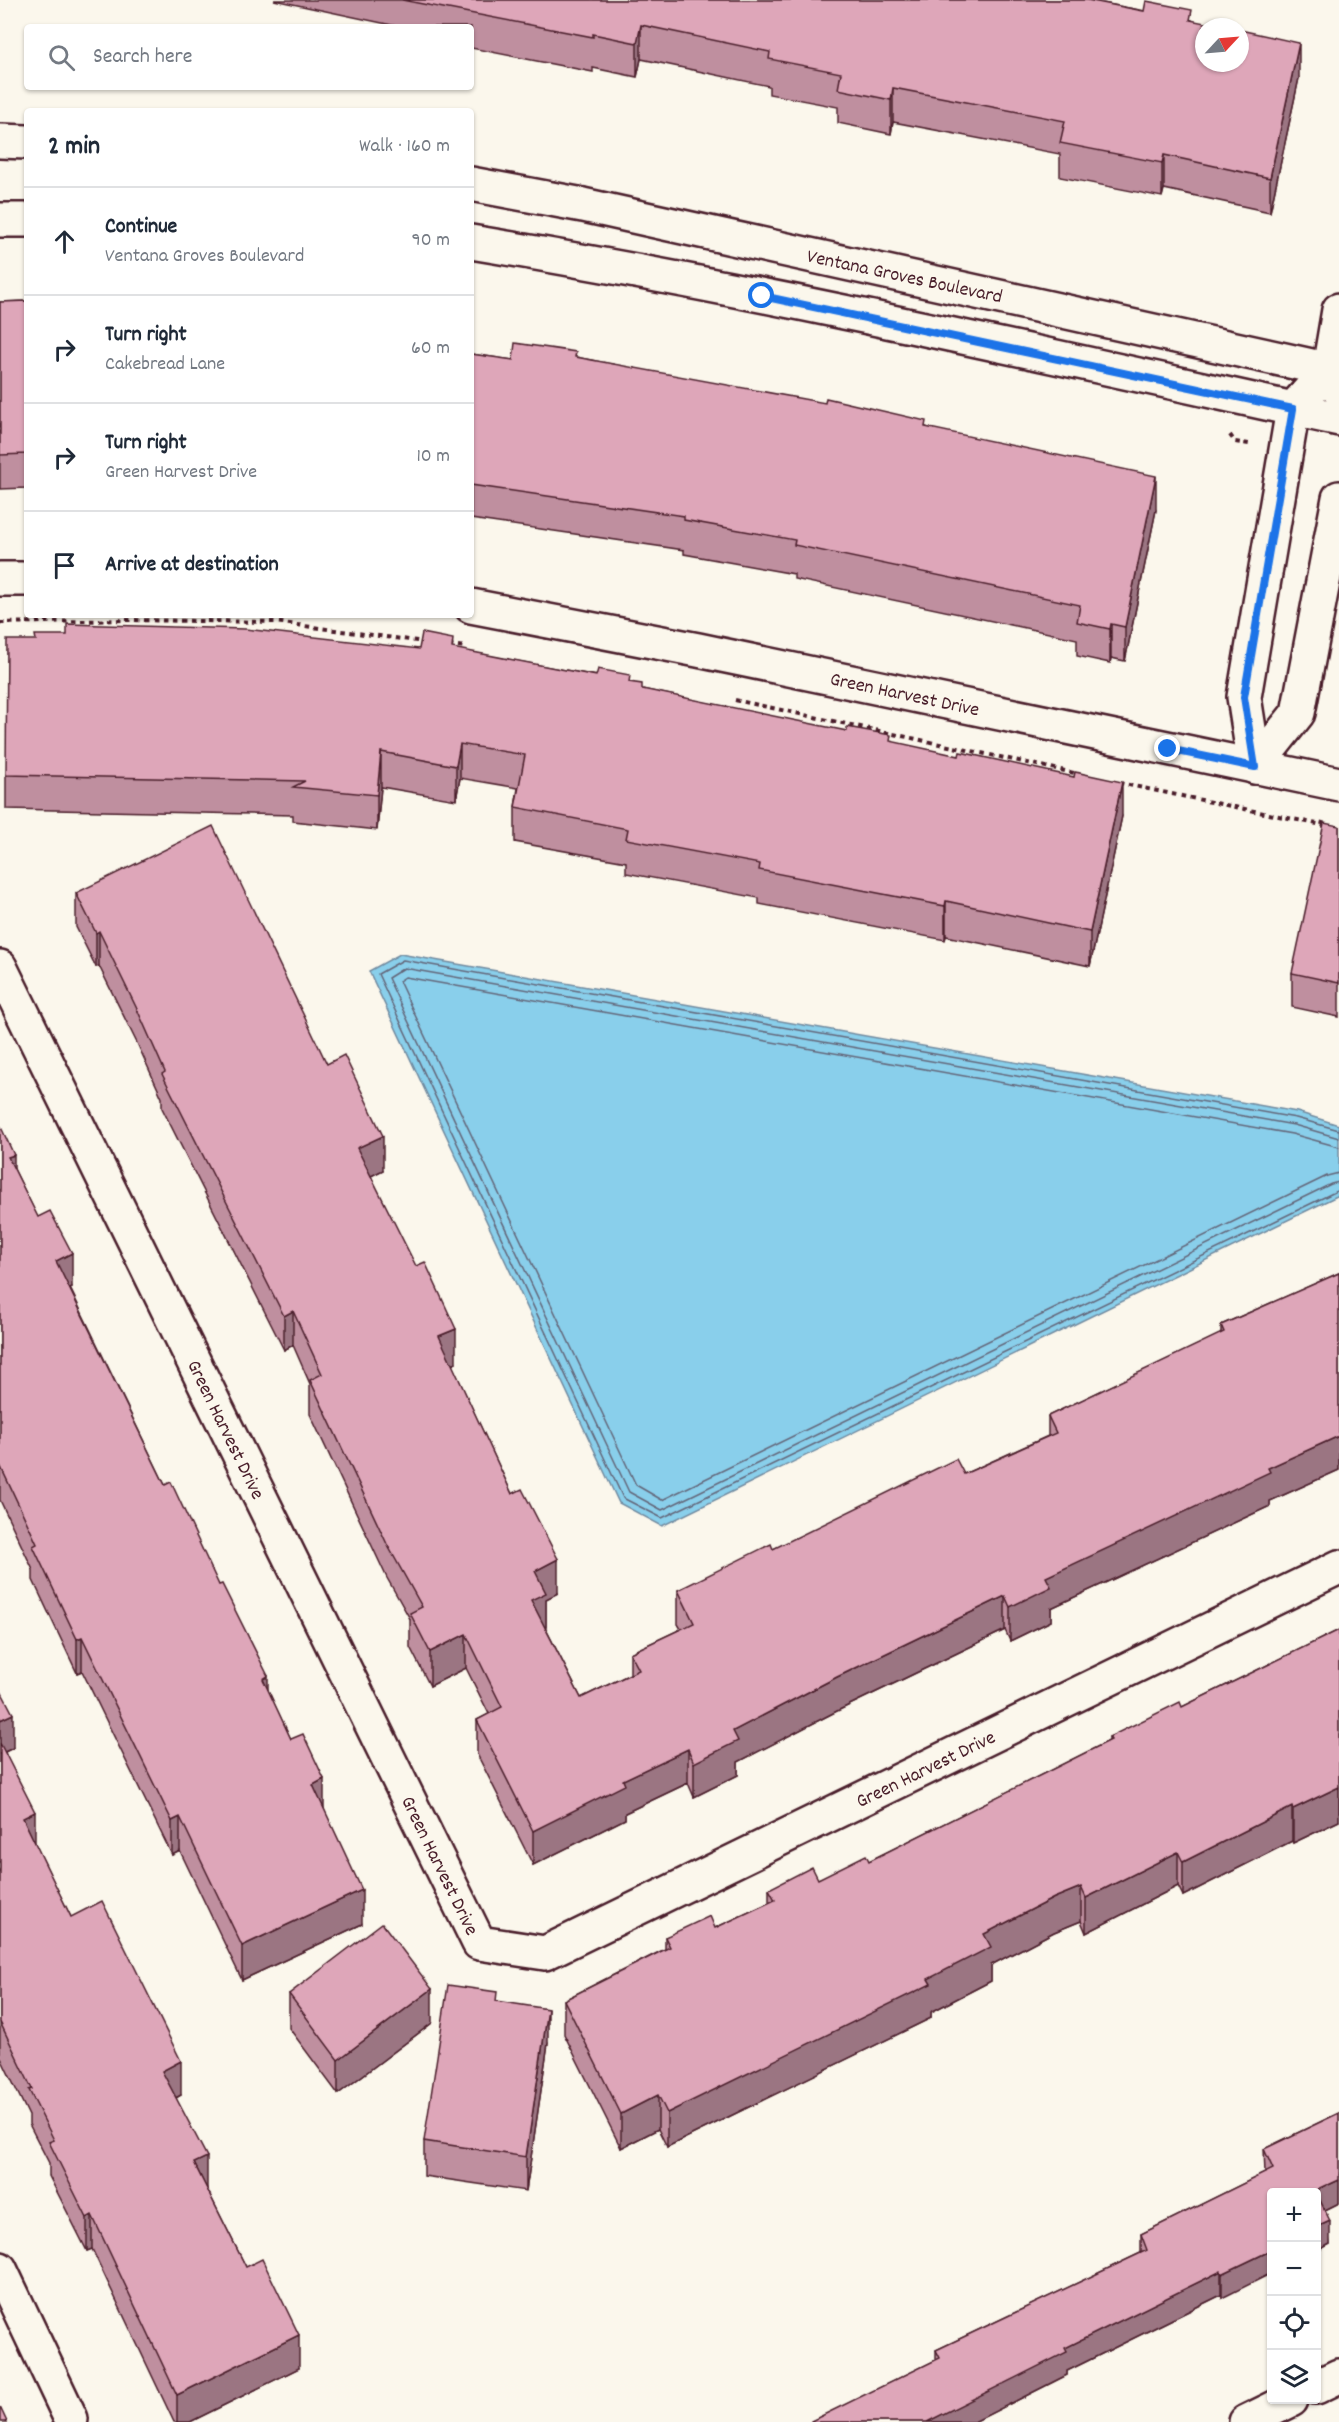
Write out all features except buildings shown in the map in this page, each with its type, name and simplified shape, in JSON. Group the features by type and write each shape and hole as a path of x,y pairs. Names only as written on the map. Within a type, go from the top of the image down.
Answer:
{"street":[{"path":"0,141 24,142"},
{"name":"Ventana Groves Boulevard","path":"474,185 606,210 1336,377"},
{"path":"0,220 24,220"},
{"path":"474,242 586,261 751,294 1339,419"},
{"path":"1255,767 1244,697 1293,409 1336,377 1339,310"},
{"path":"1255,767 1298,713 1339,498"},
{"path":"0,579 24,579"},
{"name":"Green Harvest Drive","path":"474,607 663,643 1335,783"},
{"name":"Green Harvest Drive","path":"0,967 479,1943 546,1953 1339,1567"},
{"path":"0,2269 71,2419"},
{"path":"1321,2385 1339,2376"},
{"path":"1246,2422 1284,2404"}],"path":[{"path":"0,623 126,620 275,622 426,642"},
{"path":"438,644 473,648"},
{"path":"728,699 1089,776"},
{"path":"1112,781 1322,825 1335,783"}],"water":[{"path":"400,954 1297,1112 1339,1125 1339,1195 662,1526 619,1503 369,971"}],"route":[{"path":"762,296 1293,409 1244,697 1255,767 1168,749"}]}
